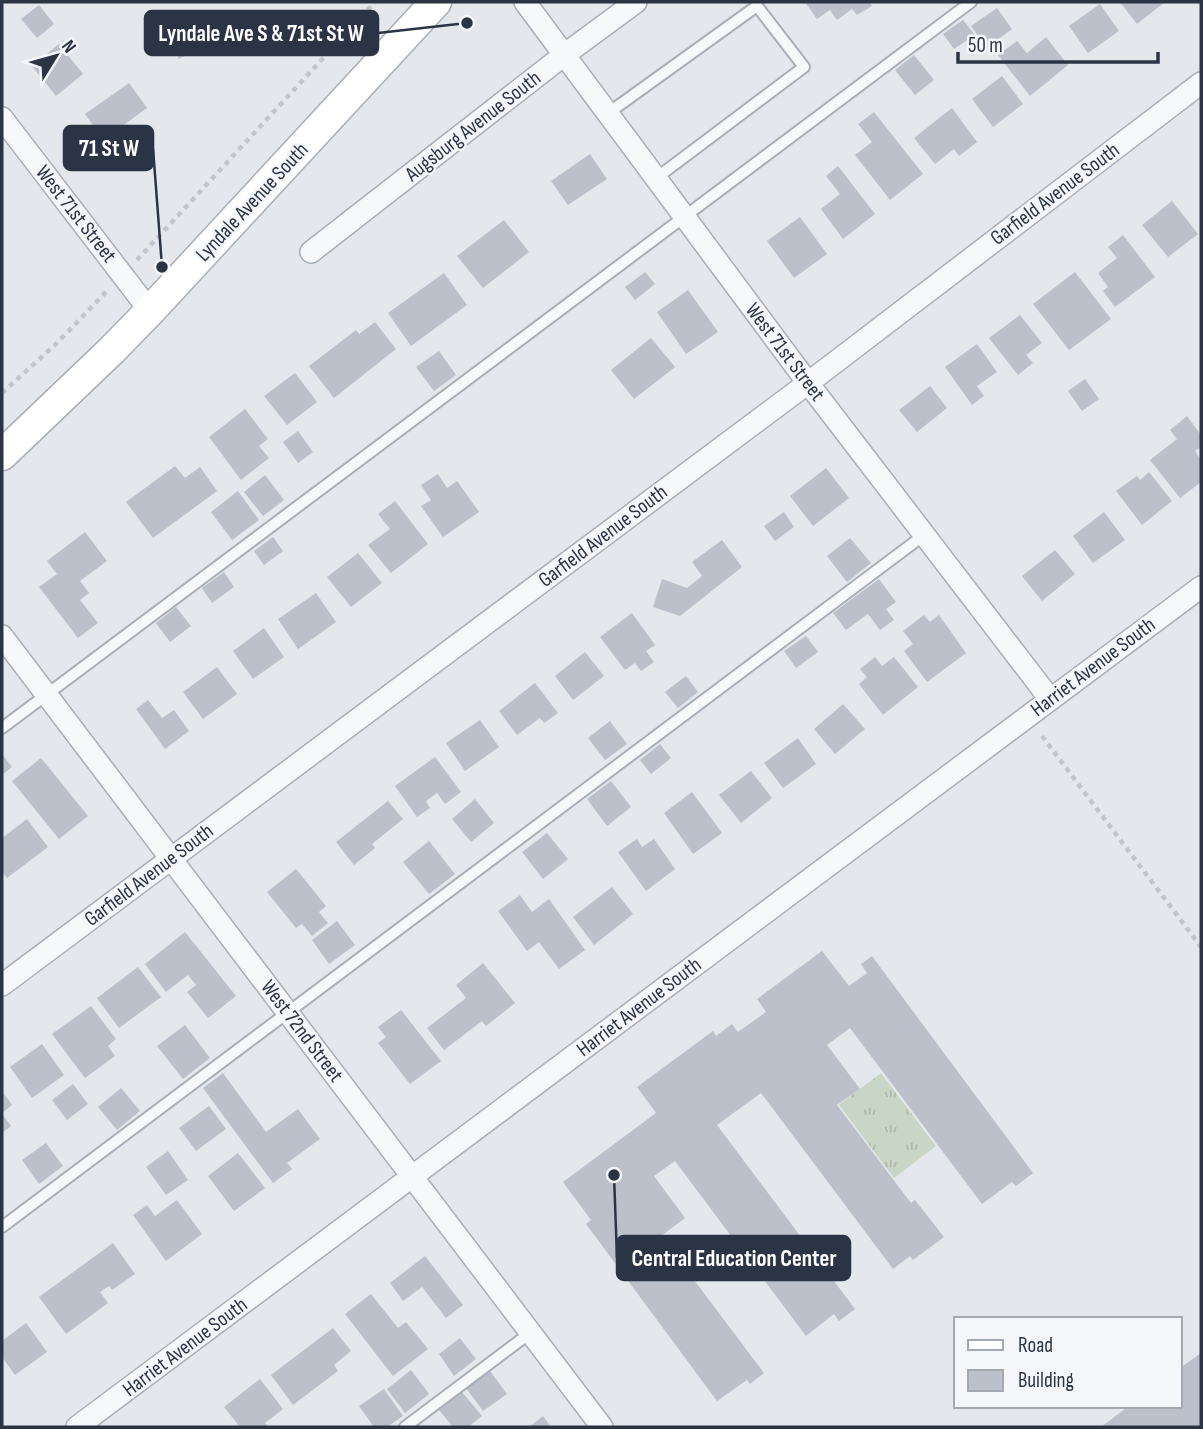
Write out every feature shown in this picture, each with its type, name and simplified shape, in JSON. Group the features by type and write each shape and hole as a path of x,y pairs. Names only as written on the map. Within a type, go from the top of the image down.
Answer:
{"main road":[{"name":"Lyndale Avenue South","path":"2,455 150,311 436,2"}],"street":[{"name":"West 71st Street","path":"525,2 808,383 1050,699"},
{"name":"Augsburg Avenue South","path":"311,252 636,2"},
{"name":"Garfield Avenue South","path":"2,985 808,383 1201,83"},
{"name":"West 71st Street","path":"2,118 150,311"},
{"name":"Harriet Avenue South","path":"77,1427 1201,587"},
{"name":"West 72nd Street","path":"2,636 602,1427"}],"lane":[{"path":"2,728 971,2"},
{"path":"607,114 757,6 804,67 655,179"},
{"path":"2,1227 924,535"},
{"path":"405,1427 530,1333"}],"path":[{"path":"140,258 374,2"},
{"path":"2,393 102,296"},
{"path":"1042,736 1201,947"}],"green space":[{"path":"881,1073 936,1146 894,1178 839,1105"}],"building":[{"path":"805,2 869,2 872,6 857,15 852,9 837,20 830,10 817,19"},
{"path":"1120,2 1165,2 1137,24"},
{"path":"1100,4 1119,31 1088,53 1069,26"},
{"path":"39,5 54,24 37,38 21,19"},
{"path":"997,8 1012,29 987,48 971,26"},
{"path":"181,12 201,46 179,59 160,24"},
{"path":"963,20 975,35 954,49 943,34"},
{"path":"1046,37 1068,65 1030,96 998,55 1017,41 1027,53"},
{"path":"59,44 83,74 56,96 32,66"},
{"path":"914,55 934,80 915,95 895,70"},
{"path":"1002,76 1023,104 993,127 972,99"},
{"path":"129,83 147,108 103,140 85,114"},
{"path":"952,108 977,142 959,156 954,149 935,164 914,138"},
{"path":"874,112 923,174 890,200 855,155 872,142 858,124"},
{"path":"590,154 607,179 568,205 551,181"},
{"path":"838,166 875,214 843,239 821,209 840,194 826,176"},
{"path":"1172,201 1198,234 1168,257 1142,225"},
{"path":"800,217 827,254 794,278 767,241"},
{"path":"504,220 529,252 483,288 457,256"},
{"path":"1123,235 1155,277 1115,307 1103,291 1108,287 1098,273 1117,258 1108,247"},
{"path":"645,272 655,284 635,300 625,287"},
{"path":"1075,272 1111,319 1069,350 1033,304"},
{"path":"444,273 467,305 411,346 388,313"},
{"path":"688,290 718,332 686,354 657,312"},
{"path":"1020,315 1042,343 1026,355 1033,363 1018,375 989,338"},
{"path":"375,322 396,349 334,398 309,366 356,330 359,334"},
{"path":"651,338 675,367 634,399 611,370"},
{"path":"977,344 997,372 977,386 984,396 972,405 945,367"},
{"path":"439,351 456,375 434,391 416,367"},
{"path":"295,373 317,402 287,425 264,396"},
{"path":"1085,379 1099,399 1082,411 1068,391"},
{"path":"930,386 947,408 917,432 899,410"},
{"path":"245,409 268,439 259,446 269,458 241,480 209,437"},
{"path":"1187,416 1201,435 1201,447 1195,451 1201,460 1201,482 1180,498 1150,460 1177,439 1170,430"},
{"path":"298,431 313,452 298,463 283,442"},
{"path":"175,466 185,478 200,467 217,491 153,538 126,502"},
{"path":"826,468 849,498 813,526 790,496"},
{"path":"1149,472 1172,501 1142,525 1116,491 1137,476 1140,480"},
{"path":"438,474 447,488 457,481 479,512 443,537 421,506 431,500 421,485"},
{"path":"265,475 284,500 263,516 244,492"},
{"path":"238,491 259,520 232,540 211,512"},
{"path":"395,501 428,544 391,573 368,545 390,529 378,514"},
{"path":"784,512 794,527 775,541 764,526"},
{"path":"1104,512 1125,540 1093,563 1073,536"},
{"path":"85,532 107,561 80,581 89,593 80,600 98,623 78,638 39,587 57,574 47,561"},
{"path":"273,537 283,551 264,565 254,551"},
{"path":"850,538 871,563 847,582 827,556"},
{"path":"722,540 742,567 680,616 653,607 662,579 687,588 702,576 692,562"},
{"path":"1055,550 1075,574 1042,601 1022,576"},
{"path":"358,553 382,583 351,607 327,577"},
{"path":"224,572 234,587 212,603 202,588"},
{"path":"879,579 896,602 886,609 894,620 880,630 868,614 846,630 833,613"},
{"path":"316,593 336,622 298,649 278,619"},
{"path":"176,607 191,626 170,642 156,623"},
{"path":"632,613 655,645 646,651 654,662 641,671 635,663 625,670 600,637"},
{"path":"924,615 930,622 939,615 966,653 927,682 904,651 913,644 903,631"},
{"path":"264,628 284,657 253,679 233,651"},
{"path":"806,636 818,652 796,668 784,651"},
{"path":"585,652 604,676 573,700 555,676"},
{"path":"875,657 882,666 894,657 918,687 883,715 859,684 867,677 860,669"},
{"path":"217,667 237,694 203,719 183,692"},
{"path":"686,676 698,692 678,708 665,692"},
{"path":"535,683 558,713 544,723 540,718 517,735 499,711"},
{"path":"148,700 162,718 174,710 189,731 165,749 136,709"},
{"path":"843,704 865,729 835,754 814,729"},
{"path":"480,720 499,747 465,771 446,743"},
{"path":"610,721 627,744 605,760 588,738"},
{"path":"798,738 816,764 783,788 764,763"},
{"path":"660,744 671,758 651,774 640,760"},
{"path":"2,754 12,767 2,775"},
{"path":"435,757 461,792 445,804 437,793 426,801 430,808 417,817 395,786"},
{"path":"41,758 88,816 59,839 12,781"},
{"path":"751,771 772,798 741,823 719,795"},
{"path":"611,781 631,807 607,826 587,799"},
{"path":"692,792 722,833 693,854 664,813"},
{"path":"475,799 494,823 471,842 452,819"},
{"path":"388,801 403,819 372,844 375,848 354,865 336,842"},
{"path":"27,819 48,847 7,878 2,871 2,838"},
{"path":"547,833 568,859 543,879 522,852"},
{"path":"637,839 642,847 654,839 675,869 646,891 618,852"},
{"path":"429,841 455,874 429,894 403,862"},
{"path":"296,869 326,906 319,912 328,923 312,936 302,924 296,928 267,892"},
{"path":"612,887 633,914 594,945 573,917"},
{"path":"520,895 532,912 549,899 585,950 559,969 539,942 527,951 498,911"},
{"path":"337,921 355,945 329,964 312,940"},
{"path":"185,932 236,996 208,1018 187,992 196,985 188,975 166,992 145,964"},
{"path":"822,951 849,986 867,973 861,964 872,956 1033,1173 1016,1186 1012,1182 982,1204 850,1028 827,1045 860,1089 837,1105 911,1203 915,1200 944,1237 913,1260 910,1256 893,1269 761,1093 717,1125 855,1309 839,1321 834,1314 806,1336 675,1161 654,1176 685,1218 661,1236 764,1373 750,1384 747,1380 717,1401 586,1224 591,1220 563,1182 656,1113 637,1087 713,1031 716,1036 732,1024 738,1032 766,1012 757,999"},
{"path":"483,963 515,1003 486,1026 482,1021 444,1050 427,1028 466,998 456,985"},
{"path":"138,967 161,997 119,1028 97,998"},
{"path":"91,1006 116,1039 108,1046 115,1056 85,1078 52,1034"},
{"path":"401,1010 441,1061 410,1084 378,1043 386,1037 378,1027"},
{"path":"185,1025 210,1058 183,1079 157,1046"},
{"path":"42,1044 64,1075 32,1098 10,1067"},
{"path":"223,1073 266,1132 298,1109 320,1139 287,1163 292,1169 273,1183 203,1088"},
{"path":"73,1084 88,1104 67,1120 52,1100"},
{"path":"121,1088 140,1111 117,1130 98,1107"},
{"path":"2,1091 12,1105 2,1113"},
{"path":"209,1106 226,1129 196,1151 179,1128"},
{"path":"2,1114 11,1126 2,1133"},
{"path":"46,1143 63,1166 39,1184 22,1160"},
{"path":"168,1151 188,1180 166,1195 146,1167"},
{"path":"238,1153 265,1188 234,1211 208,1176"},
{"path":"177,1200 202,1234 166,1261 133,1215 147,1205 155,1216"},
{"path":"113,1243 135,1274 112,1290 109,1286 100,1292 108,1303 66,1334 39,1297"},
{"path":"425,1256 463,1305 446,1318 422,1287 403,1301 390,1283"},
{"path":"371,1294 398,1328 406,1322 428,1349 393,1376 345,1314"},
{"path":"26,1323 47,1352 15,1375 2,1357 2,1341"},
{"path":"333,1328 351,1351 334,1365 338,1371 293,1405 271,1375"},
{"path":"460,1338 476,1359 454,1376 439,1354"},
{"path":"1201,1353 1201,1427 1101,1427 1126,1408 1182,1408 1182,1367"},
{"path":"411,1370 429,1394 405,1413 387,1389"},
{"path":"490,1371 507,1394 483,1411 466,1388"},
{"path":"260,1379 283,1409 265,1423 269,1427 240,1427 224,1407"},
{"path":"384,1389 403,1416 387,1427 374,1427 359,1406"},
{"path":"462,1392 482,1416 468,1427 453,1427 439,1410"},
{"path":"543,1416 551,1427 529,1427"}],"place":[{"name":"Lyndale Ave S & 71st St W","path":"467,23"},
{"name":"71 St W","path":"162,267"},
{"name":"Central Education Center","path":"614,1175"}]}
